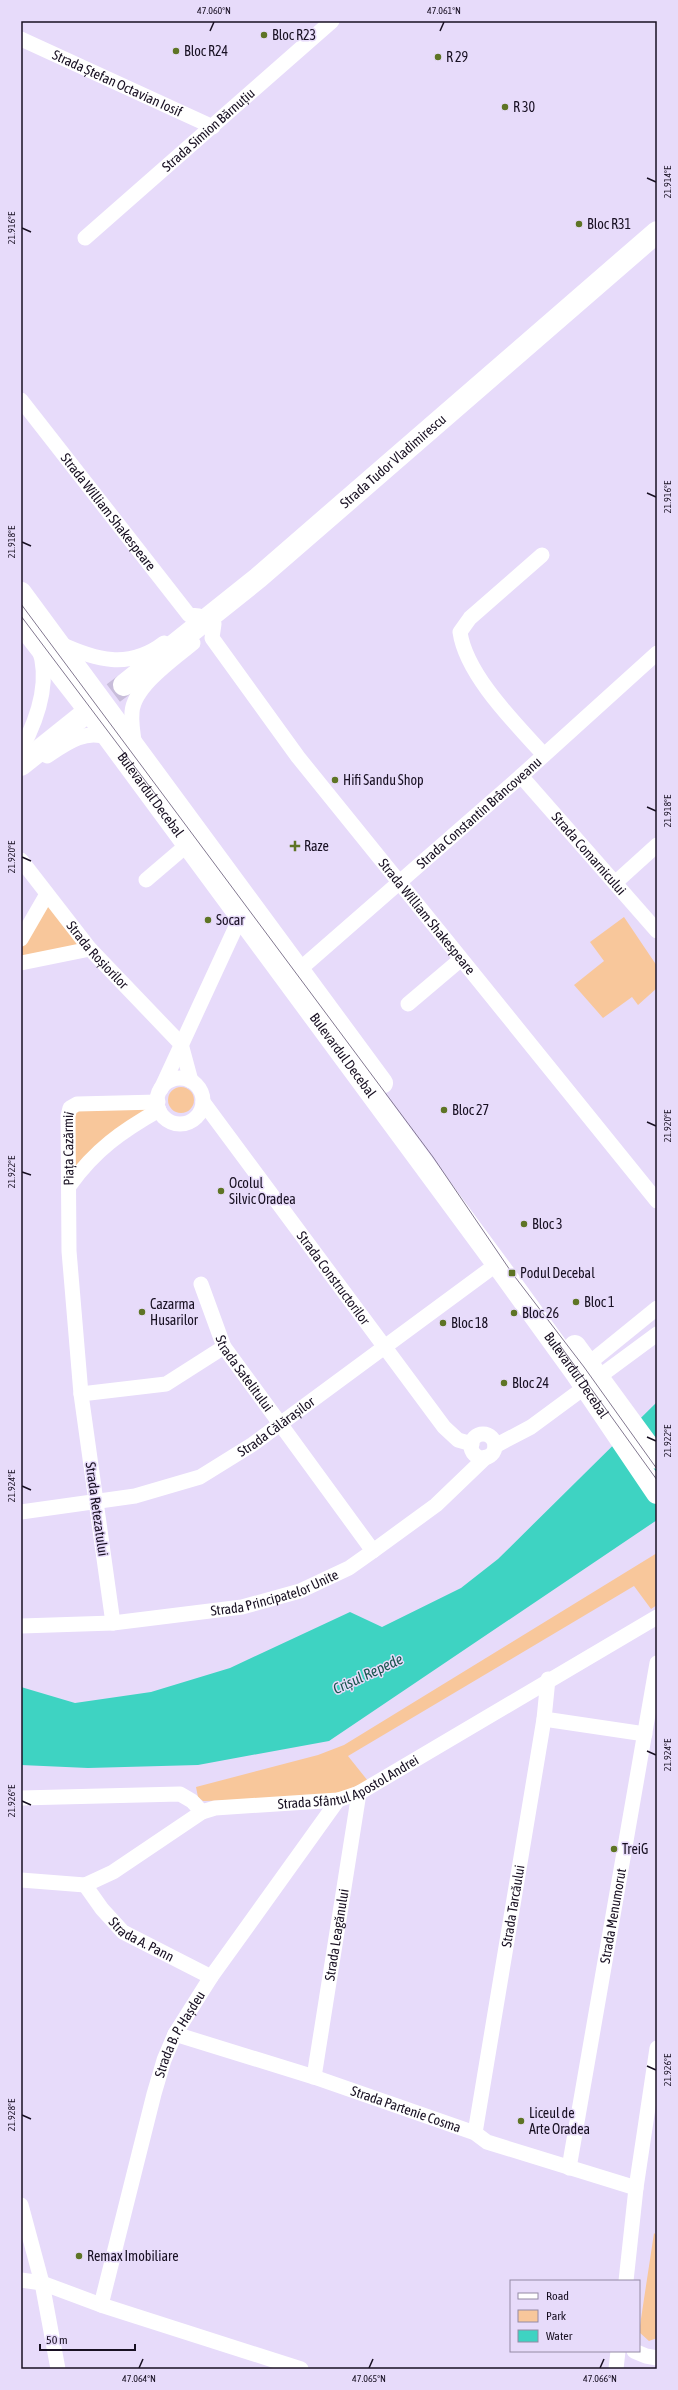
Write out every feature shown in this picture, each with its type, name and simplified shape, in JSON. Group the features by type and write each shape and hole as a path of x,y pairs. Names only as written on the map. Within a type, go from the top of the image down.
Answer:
{"main road":[{"name":"Strada Tudor Vladimirescu","path":"124,685 219,615 657,232"},
{"name":"Bulevardul Decebal","path":"21,593 46,643 108,738 186,845 497,1264 582,1369 657,1458"},
{"name":"Bulevardul Decebal","path":"21,623 46,643 135,749 299,970 582,1369 657,1492"},
{"path":"21,765 81,717"}],"street":[{"name":"Strada Simion Bărnuțiu","path":"85,238 332,21"},
{"name":"Strada Ștefan Octavian Iosif","path":"21,39 213,127"},
{"name":"Strada William Shakespeare","path":"21,400 189,615 199,616"},
{"path":"542,555 470,618 460,632 462,646 494,700 544,755"},
{"path":"21,750 36,718 42,691 42,664 46,643 97,658 113,660 128,658 156,649 199,616 214,608 219,615 212,632 207,638 145,686 138,695 132,712 135,749"},
{"name":"Strada William Shakespeare","path":"207,638 298,757 398,883 657,1202"},
{"name":"Strada Constantin Brâncoveanu","path":"299,970 521,776 657,653"},
{"path":"21,773 77,738 99,735 108,738"},
{"name":"Strada Comarnicului","path":"521,776 657,930"},
{"path":"146,880 186,845"},
{"path":"615,883 657,845"},
{"name":"Strada Roșiorilor","path":"21,860 90,949 181,1044"},
{"path":"21,939 47,894"},
{"path":"181,1044 191,1081 200,1090 203,1102 197,1118 185,1124 173,1123 167,1120 159,1100 181,1044 240,918"},
{"path":"21,963 90,949"},
{"path":"408,1004 460,960"},
{"name":"Piața Cazărmii","path":"70,1185 97,1152 127,1129 159,1100 170,1081 177,1078 191,1081"},
{"name":"Piața Cazărmii","path":"70,1185 68,1116 70,1108 77,1104 159,1100"},
{"name":"Strada Constructorilor","path":"203,1102 444,1427 458,1440 472,1444 479,1435 486,1434 492,1439 490,1451"},
{"name":"Strada Retezatului","path":"70,1185 69,1251 81,1394 113,1623"},
{"name":"Strada Călărașilor","path":"21,1512 135,1496 200,1477 253,1444 383,1346 497,1264"},
{"name":"Strada Satelitului","path":"201,1284 224,1347 373,1551"},
{"path":"582,1369 657,1308"},
{"name":"Strada Principatelor Unite","path":"21,1626 113,1623 242,1607 278,1599 326,1581 349,1568 436,1505 490,1451 532,1427 657,1334"},
{"path":"81,1394 166,1384 224,1347"},
{"name":"Strada Sfântul Apostol Andrei","path":"21,1880 85,1885 113,1872 202,1812 230,1806 338,1800 359,1793 548,1679 657,1617"},
{"name":"Strada Menumorut","path":"570,2168 657,1663"},
{"name":"Strada Tarcăului","path":"475,2133 544,1719 548,1679"},
{"path":"544,1719 645,1734"},
{"name":"Strada Leagănului","path":"314,2077 359,1793"},
{"path":"21,1798 180,1794 192,1801 202,1812"},
{"name":"Strada B. P. Hașdeu","path":"101,2304 154,2094 164,2060 175,2034 211,1977 338,1800"},
{"name":"Strada A. Pann","path":"85,1885 102,1909 124,1932 211,1977"},
{"name":"Strada Partenie Cosma","path":"175,2034 314,2077 475,2133 487,2142 636,2188"},
{"path":"626,2280 636,2188 657,2048"},
{"path":"21,2205 42,2283 58,2369"},
{"path":"21,2280 42,2283 101,2304 301,2369"},
{"path":"616,2369 618,2352"},
{"path":"636,2352 657,2359"},
{"path":"646,2369 657,2359"}],"green space":[{"path":"47,894 90,949 21,963 21,939"},
{"path":"624,917 657,966 657,988 638,1005 632,997 603,1018 574,985 604,961 590,942"},
{"path":"181,1087 190,1091 194,1100 190,1109 181,1113 172,1109 168,1100 172,1091"},
{"path":"158,1102 70,1185 70,1108"},
{"path":"657,1553 657,1605 651,1609 634,1586 348,1756 368,1781 328,1798 203,1801 198,1797 196,1787 318,1755 344,1745"},
{"path":"654,2233 657,2236 657,2338 649,2341 640,2333"}],"water":[{"name":"Crișul Repede","path":"657,1402 657,1520 329,1741 198,1765 88,1768 21,1765 21,1687 75,1703 151,1692 230,1668 350,1612 382,1627 461,1588 498,1559"}],"tunnel":[{"path":"87,713 124,685"}],"tram line":[{"path":"21,604 433,1157 512,1273 584,1367 657,1469"},
{"path":"21,616 159,799"},
{"path":"559,1344 657,1480"}],"place":[{"name":"Bloc R23","path":"264,35"},
{"name":"Bloc R24","path":"176,51"},
{"name":"R 29","path":"438,57"},
{"name":"R 30","path":"505,107"},
{"name":"Bloc R31","path":"579,224"},
{"name":"Hifi Sandu Shop","path":"335,780"},
{"name":"Raze","path":"295,846"},
{"name":"Socar","path":"208,920"},
{"name":"Bloc 27","path":"444,1110"},
{"name":"Ocolul Silvic Oradea","path":"221,1191"},
{"name":"Bloc 3","path":"524,1224"},
{"name":"Podul Decebal","path":"512,1273"},
{"name":"Bloc 1","path":"576,1302"},
{"name":"Cazarma Husarilor","path":"142,1312"},
{"name":"Bloc 26","path":"514,1313"},
{"name":"Bloc 18","path":"443,1323"},
{"name":"Bloc 24","path":"504,1383"},
{"name":"TreiG","path":"614,1849"},
{"name":"Liceul de Arte Oradea","path":"521,2121"},
{"name":"Remax Imobiliare","path":"79,2256"}]}
